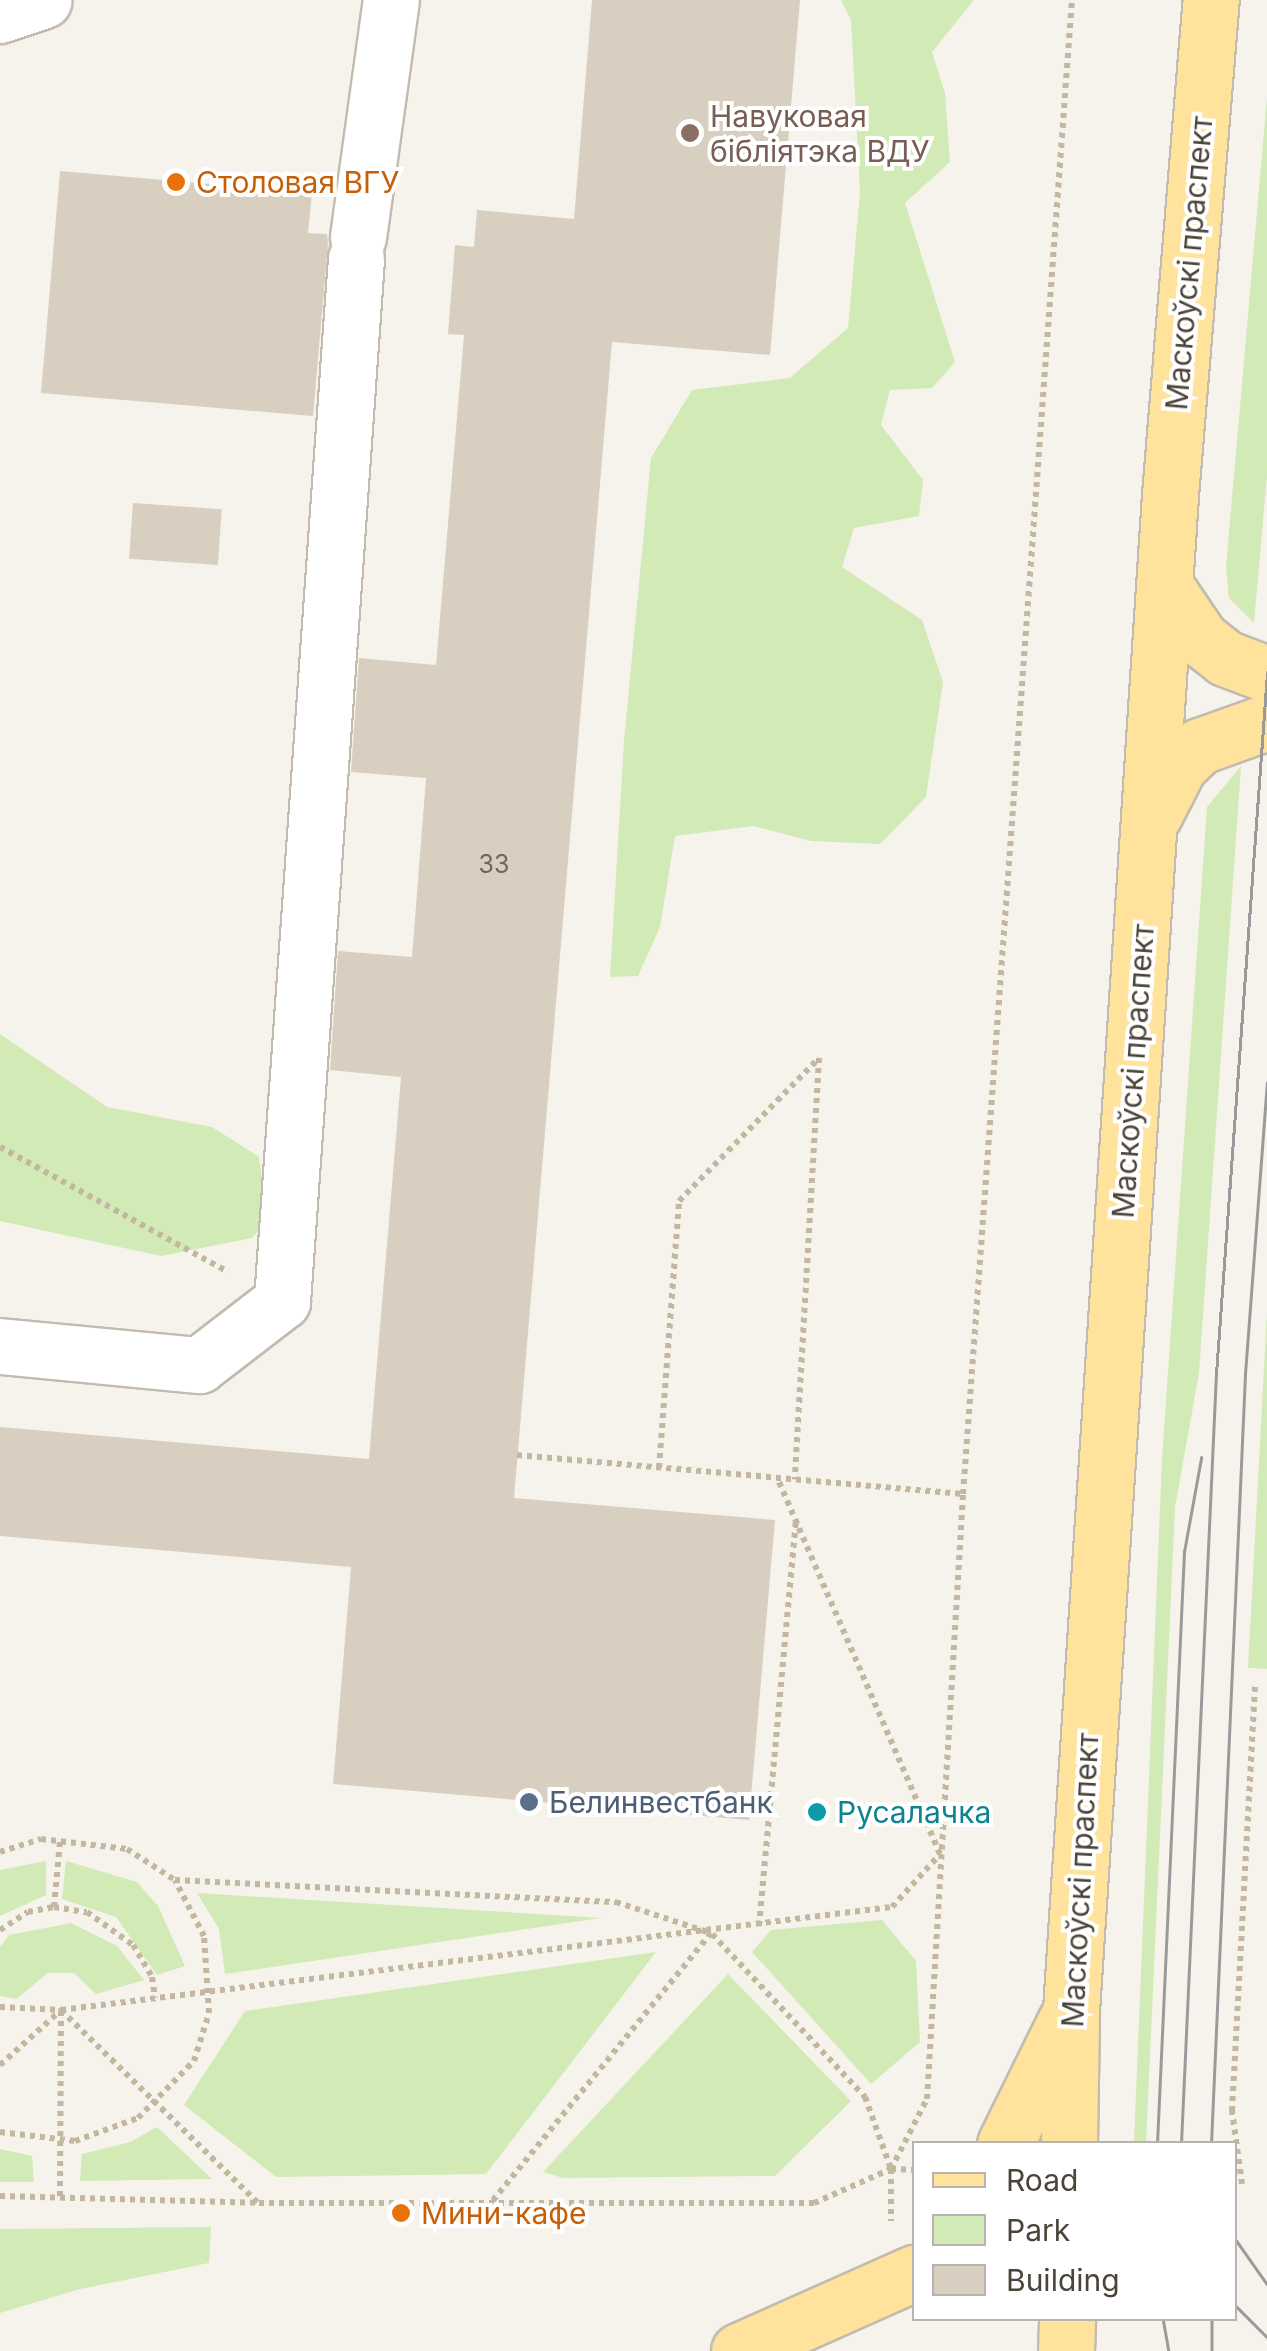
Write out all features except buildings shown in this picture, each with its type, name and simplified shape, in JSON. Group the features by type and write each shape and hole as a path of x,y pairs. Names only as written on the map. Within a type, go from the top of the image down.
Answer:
{"main road":[{"name":"Маскоўскі праспект","path":"1069,2141 1071,2010 1165,586 1211,0"},
{"path":"1165,586 1201,639 1224,658 1267,674"},
{"path":"1148,846 1163,790 1179,766 1225,732 1267,722"},
{"path":"1007,2141 1071,2010"},
{"path":"739,2351 903,2250"},
{"path":"1066,2351 1067,2321"}],"lane":[{"path":"0,14 44,0"},
{"path":"0,1346 199,1366 282,1301 358,248 391,0"}],"path":[{"path":"891,2170 927,2099 963,1494 1072,0"},
{"path":"659,1468 679,1202 819,1058 795,1479"},
{"path":"0,1147 282,1301"},
{"path":"518,1455 963,1494"},
{"path":"778,1479 940,1854"},
{"path":"758,1926 796,1522"},
{"path":"1236,2141 1232,2110 1255,1683"},
{"path":"0,1852 41,1839 127,1849 175,1880 204,1936 210,1991 194,2062 138,2118 75,2141 0,2132"},
{"path":"54,1906 60,1841"},
{"path":"0,2008 61,2010 711,1933 892,1907 940,1854"},
{"path":"175,1880 616,1902 711,1933 865,2097 891,2170 903,2250"},
{"path":"0,1930 28,1912 54,1906 88,1912 113,1924 152,1976 155,1998"},
{"path":"490,2204 711,1933"},
{"path":"61,2010 259,2204"},
{"path":"0,2065 61,2010"},
{"path":"60,2196 61,2010"},
{"path":"1237,2147 1242,2184"},
{"path":"0,2196 259,2204 814,2203 891,2170 912,2170"}],"green space":[{"path":"841,0 974,0 932,52 945,93 950,162 905,203 955,362 932,388 890,390 881,425 923,480 919,516 854,528 842,567 922,620 943,682 926,797 880,844 811,841 753,826 675,836 660,927 638,976 610,977 624,741 651,458 692,390 790,378 848,328 860,192 851,20"},
{"path":"1267,97 1267,475 1254,623 1229,598 1226,567"},
{"path":"1241,766 1199,1373 1175,1507 1146,2141 1134,2141 1162,1459 1207,807"},
{"path":"0,1034 107,1107 212,1127 259,1157 268,1220 252,1238 161,1256 0,1221"},
{"path":"1267,1312 1267,1669 1248,1668"},
{"path":"46,1861 46,1895 0,1916 0,1870"},
{"path":"66,1861 137,1882 158,1906 185,1966 157,1975 116,1917 62,1899"},
{"path":"197,1893 601,1918 225,1974 219,1929"},
{"path":"882,1920 916,1961 920,2042 871,2084 752,1952 771,1930"},
{"path":"71,1923 117,1946 144,1980 96,1994 74,1973 48,1973 16,1999 0,1996 0,1947 9,1935"},
{"path":"656,1952 486,2174 276,2177 184,2105 245,2011"},
{"path":"728,1974 851,2101 775,2176 563,2178 543,2172"},
{"path":"157,2127 212,2179 80,2181 82,2154 130,2142"},
{"path":"0,2149 32,2156 34,2182 0,2182"},
{"path":"211,2227 209,2263 80,2289 0,2313 0,2229"}],"tram line":[{"path":"1181,2141 1216,1374 1267,673"},
{"path":"1211,2141 1245,1374 1267,1083"},
{"path":"1157,2141 1184,1552 1201,1458"},
{"path":"1237,2241 1267,2284"},
{"path":"1237,2307 1267,2337"},
{"path":"1164,2321 1169,2351"},
{"path":"1212,2321 1212,2351"}],"place":[{"name":"Навуковая бібліятэка ВДУ","path":"690,133"},
{"name":"Столовая ВГУ","path":"176,182"},
{"name":"Белинвестбанк","path":"529,1802"},
{"name":"Русалачка","path":"817,1812"},
{"name":"Мини-кафе","path":"401,2213"}]}
